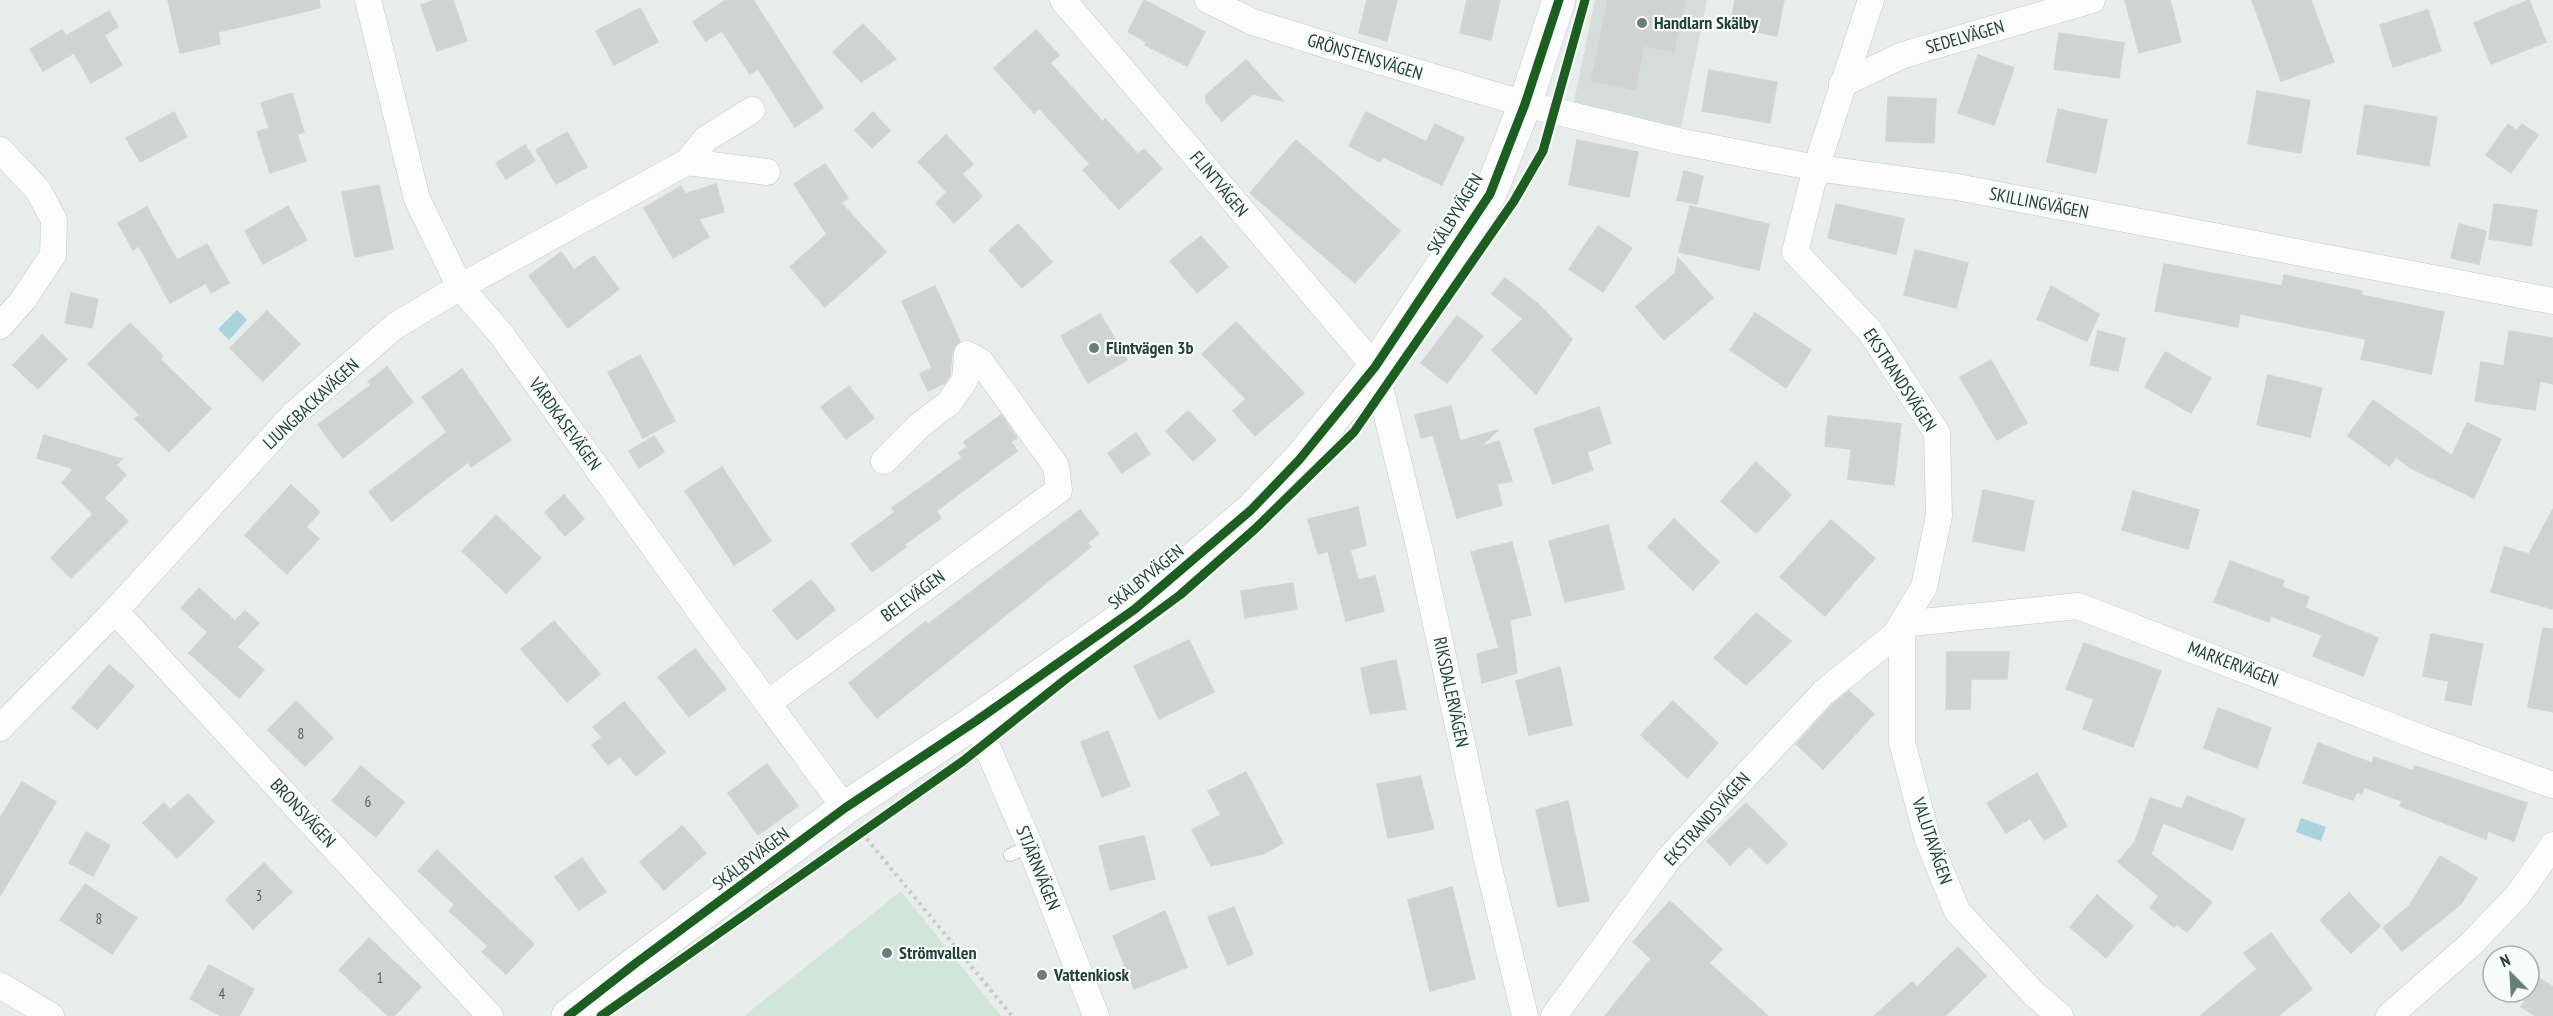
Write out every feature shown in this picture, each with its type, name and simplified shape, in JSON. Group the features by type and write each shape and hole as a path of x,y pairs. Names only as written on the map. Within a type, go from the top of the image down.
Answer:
{"street":[{"name":"VÅRDKASEVÄGEN","path":"368,0 417,199 460,286 501,334 858,827"},
{"name":"FLINTVÄGEN","path":"1063,0 1375,368"},
{"name":"GRÖNSTENSVÄGEN","path":"1208,0 1252,22 1525,104"},
{"name":"SKÄLBYVÄGEN","path":"568,1016 858,827 976,721 1135,609 1251,510 1299,460 1375,368 1490,194 1525,104 1558,0"},
{"name":"EKSTRANDSVÄGEN","path":"1554,1016 1669,858 1824,692 1895,635 1924,587 1939,516 1937,434 1869,330 1795,252 1816,168 1871,0"},
{"name":"SEDELVÄGEN","path":"1842,84 1903,55 2092,0"},
{"name":"SKILLINGVÄGEN","path":"1525,104 1678,141 1816,168 1957,187 2553,301"},
{"path":"752,110 706,139 694,172 767,172"},
{"path":"0,150 38,190 54,220 53,255 22,300 0,326"},
{"name":"LJUNGBACKAVÄGEN","path":"0,728 115,611 294,414 395,326 460,286 694,172"},
{"name":"BELEVÄGEN","path":"768,703 1059,490 1056,466 1039,440 981,362 967,354 965,380 949,403 920,425 884,461"},
{"name":"RIKSDALERVÄGEN","path":"1375,368 1420,550 1488,864 1525,1016"},
{"name":"MARKERVÄGEN","path":"1902,624 2078,606 2427,740 2553,785"},
{"name":"BRONSVÄGEN","path":"115,611 490,1016"},
{"name":"VALUTAVÄGEN","path":"1902,624 1902,742 1931,848 1957,911 2034,994 2060,1016"},
{"name":"STJÄRNVÄGEN","path":"976,721 1020,850 1093,1015"},
{"path":"2389,1016 2495,920 2518,895 2553,845"},
{"path":"0,985 51,1016"}],"path":[{"path":"858,827 1012,1016"}],"shaded area":[{"path":"1595,0 1707,0 1681,128 1573,106"}],"green space":[{"name":"Strömvallen","path":"901,891 1001,1016 744,1016"}],"water":[{"path":"237,310 247,320 229,340 218,329"},
{"path":"2301,818 2326,827 2321,841 2296,832"}],"building":[{"path":"168,0 319,0 320,8 218,32 220,44 180,53"},
{"path":"435,0 453,0 467,41 437,51 421,5"},
{"path":"726,0 753,0 823,108 795,127 758,69 750,74 722,31 706,41 693,22"},
{"path":"1144,0 1205,32 1187,66 1145,45 1147,42 1128,32"},
{"path":"1367,0 1397,0 1387,41 1359,33"},
{"path":"1467,0 1500,0 1491,40 1460,33"},
{"name":"Handlarn Skälby","path":"1608,0 1685,0 1674,52 1644,46 1635,90 1591,81"},
{"path":"1735,0 1784,0 1777,36 1730,27"},
{"path":"2125,0 2170,0 2181,42 2139,53"},
{"path":"2252,0 2311,0 2334,62 2281,81"},
{"path":"2529,0 2546,42 2491,64 2474,23"},
{"path":"640,8 658,42 614,65 596,31"},
{"path":"2428,10 2441,51 2393,67 2380,25"},
{"path":"109,11 118,27 104,35 122,65 91,83 74,53 43,71 30,49 62,30 66,36"},
{"path":"863,24 896,59 861,82 833,52"},
{"path":"1036,30 1059,55 1050,63 1103,122 1105,119 1138,154 1144,149 1162,169 1119,209 1083,170 1090,164 1039,108 1034,113 994,68"},
{"path":"2059,33 2124,43 2119,78 2054,69"},
{"path":"1978,55 2014,68 1994,125 1958,113"},
{"path":"1246,60 1283,101 1253,94 1222,121 1206,102 1206,95"},
{"path":"1709,70 1777,82 1770,123 1702,111"},
{"path":"2257,91 2310,100 2301,153 2248,144"},
{"path":"292,93 304,132 297,134 306,161 270,173 257,132 269,128 261,103"},
{"path":"1888,97 1936,99 1934,143 1886,141"},
{"path":"2365,105 2437,117 2429,166 2357,154"},
{"path":"2058,109 2107,120 2096,173 2047,162"},
{"path":"174,112 187,137 140,162 126,138"},
{"path":"873,112 890,131 872,148 855,130"},
{"path":"1366,112 1426,142 1435,124 1464,138 1442,185 1383,157 1380,162 1349,146"},
{"path":"2508,124 2517,131 2522,124 2538,135 2511,173 2486,155"},
{"path":"567,132 587,167 556,184 536,150"},
{"path":"946,135 973,164 962,174 982,196 954,223 936,203 947,192 918,162"},
{"path":"1296,140 1400,231 1355,283 1250,193"},
{"path":"1577,140 1638,152 1629,197 1569,185"},
{"path":"525,145 535,161 506,179 496,163"},
{"path":"825,164 848,198 841,203 886,252 825,307 790,267 827,234 794,184"},
{"path":"1684,171 1703,176 1697,204 1677,200"},
{"path":"716,184 724,212 699,219 709,237 673,258 644,208 681,186 685,194"},
{"path":"379,185 393,249 355,257 342,192"},
{"path":"1836,204 1904,219 1896,254 1828,238"},
{"path":"2494,204 2537,210 2531,246 2489,239"},
{"path":"288,206 307,240 263,264 245,231"},
{"path":"1690,206 1769,224 1759,270 1679,252"},
{"path":"147,207 177,260 207,244 229,283 211,293 206,283 170,303 139,246 133,250 118,223"},
{"path":"1018,224 1052,262 1022,288 989,250"},
{"path":"2459,224 2486,231 2479,264 2451,258"},
{"path":"1598,226 1632,248 1603,292 1569,269"},
{"path":"1201,236 1228,267 1197,293 1170,261"},
{"path":"1915,250 1968,263 1956,308 1904,295"},
{"path":"561,252 574,270 594,256 619,289 568,328 529,276"},
{"path":"1678,258 1713,298 1664,340 1636,307 1675,273"},
{"path":"2164,264 2282,286 2284,275 2362,291 2361,295 2444,312 2431,374 2361,359 2366,339 2240,314 2238,327 2155,311"},
{"path":"1505,278 1538,304 1572,339 1536,394 1492,350 1523,319 1492,294"},
{"path":"935,286 960,341 952,352 950,375 945,383 928,391 920,374 932,368 902,301"},
{"path":"2051,286 2099,314 2087,341 2037,319"},
{"path":"71,293 98,299 92,328 65,323"},
{"path":"267,311 300,344 263,381 230,348"},
{"path":"1755,313 1811,350 1786,388 1730,350"},
{"name":"Flintvägen 3b","path":"1100,314 1127,360 1088,383 1061,336"},
{"path":"1457,316 1483,336 1447,383 1421,363"},
{"path":"1236,322 1304,393 1255,436 1233,411 1246,399 1202,354"},
{"path":"130,323 163,356 160,359 211,409 169,452 135,419 140,415 88,364"},
{"path":"2098,331 2125,338 2118,371 2090,365"},
{"path":"2509,331 2553,338 2553,384 2540,381 2535,410 2475,401 2481,362 2504,366"},
{"path":"42,335 67,359 38,389 13,365"},
{"path":"2165,352 2211,378 2191,413 2145,387"},
{"path":"640,355 675,421 643,438 608,372"},
{"path":"1991,360 2027,423 1997,440 1960,377"},
{"path":"387,367 413,402 343,458 318,425 371,385 368,382"},
{"path":"462,369 511,440 471,467 468,462 392,521 369,492 447,432 422,397"},
{"path":"2268,375 2322,388 2310,437 2257,425"},
{"path":"849,386 874,418 846,439 821,407"},
{"path":"2373,400 2452,456 2467,423 2501,439 2474,498 2411,468 2396,457 2389,466 2348,436"},
{"path":"1451,406 1460,441 1498,430 1480,447 1499,441 1512,481 1497,484 1502,505 1457,518 1433,435 1421,438 1415,415"},
{"path":"1599,407 1611,443 1587,452 1593,470 1553,484 1534,429"},
{"path":"1188,411 1216,440 1193,461 1166,431"},
{"path":"1001,415 1017,438 1011,442 1017,451 936,511 941,518 872,572 851,544 895,512 892,508 962,458 959,453 967,447 964,442"},
{"path":"1828,416 1901,424 1894,485 1848,479 1851,449 1825,446"},
{"path":"1136,433 1150,454 1122,473 1108,453"},
{"path":"44,435 122,459 116,465 126,475 104,498 128,521 71,578 51,558 93,514 62,483 74,469 37,458"},
{"path":"654,436 664,452 639,468 629,451"},
{"path":"1756,462 1791,495 1756,533 1721,501"},
{"path":"722,467 771,541 734,565 685,491"},
{"path":"291,485 320,512 306,527 319,539 287,574 245,535"},
{"path":"1983,490 2034,501 2024,551 1973,541"},
{"path":"2133,491 2199,510 2188,549 2122,530"},
{"path":"564,495 584,519 565,536 545,512"},
{"path":"1358,507 1366,545 1350,550 1358,580 1375,576 1384,611 1346,621 1328,551 1318,554 1308,519"},
{"path":"2553,509 2553,609 2491,592 2504,547 2529,554"},
{"path":"1080,510 1099,534 1087,543 1091,547 877,718 849,683 926,621 928,624"},
{"path":"496,515 541,558 506,593 462,551"},
{"path":"1674,519 1719,562 1693,590 1648,547"},
{"path":"1831,520 1875,558 1825,616 1780,577"},
{"path":"1608,525 1624,589 1565,602 1549,541"},
{"path":"1512,542 1531,615 1510,620 1517,673 1482,683 1477,654 1499,648 1471,552"},
{"path":"2230,561 2284,581 2282,587 2309,597 2305,608 2378,638 2363,676 2313,656 2322,635 2271,616 2269,622 2214,602"},
{"path":"811,580 835,610 797,640 773,610"},
{"path":"1293,583 1297,609 1245,618 1241,591"},
{"path":"199,588 235,621 245,611 259,623 237,647 264,670 239,698 189,653 208,632 181,608"},
{"path":"1756,613 1791,641 1746,685 1714,658"},
{"path":"554,621 600,674 567,702 521,649"},
{"path":"2543,628 2553,629 2553,712 2528,707"},
{"path":"2431,634 2483,644 2471,705 2445,700 2449,681 2423,676"},
{"path":"1189,640 1214,692 1159,719 1134,666"},
{"path":"2084,643 2161,671 2133,747 2083,729 2094,699 2066,689"},
{"path":"695,649 726,689 689,717 658,677"},
{"path":"1947,652 2009,652 2007,679 1971,679 1970,709 1946,709"},
{"path":"1396,660 1406,709 1370,714 1361,668"},
{"path":"109,665 134,686 97,729 72,708"},
{"path":"1560,667 1572,725 1529,735 1516,681"},
{"path":"1849,691 1874,714 1823,769 1796,744 1834,703"},
{"path":"296,701 333,738 305,766 268,730"},
{"path":"1673,701 1718,743 1687,778 1641,735"},
{"path":"624,702 665,752 636,776 620,756 608,765 592,745 602,737 593,727"},
{"path":"2218,708 2271,728 2257,768 2204,748"},
{"path":"1108,731 1130,786 1102,797 1081,742"},
{"path":"2318,743 2372,763 2374,757 2413,771 2415,766 2527,803 2514,841 2488,831 2486,839 2400,806 2402,801 2364,787 2362,794 2357,792 2353,800 2303,783"},
{"path":"767,764 798,806 758,835 728,793"},
{"path":"361,766 404,802 376,837 332,801"},
{"path":"1246,772 1283,843 1263,854 1211,866 1192,830 1221,815 1208,791"},
{"path":"2037,773 2067,826 2044,840 2030,818 2006,833 1987,803"},
{"path":"1420,776 1434,829 1388,838 1377,784"},
{"path":"22,782 56,802 0,896 0,818"},
{"path":"188,794 214,822 177,858 143,823 164,803 170,810"},
{"path":"2187,796 2245,819 2232,850 2163,823 2151,854 2212,902 2187,932 2177,924 2174,927 2150,908 2159,896 2118,862 2135,842 2150,798 2182,809"},
{"path":"1568,801 1589,901 1558,907 1536,810"},
{"path":"1746,803 1787,844 1767,864 1749,846 1730,865 1707,841"},
{"path":"682,826 706,853 664,890 640,862"},
{"path":"86,832 110,845 93,876 69,863"},
{"path":"1144,836 1155,879 1110,890 1099,846"},
{"path":"437,850 534,944 506,974 482,952 488,946 449,911 455,905 418,871"},
{"path":"2440,856 2477,878 2461,904 2402,951 2383,928 2410,905"},
{"path":"582,858 606,892 579,910 555,877"},
{"path":"264,863 292,892 253,929 226,900"},
{"path":"85,884 137,918 112,954 60,920"},
{"path":"1452,887 1475,979 1430,991 1408,900"},
{"path":"2349,893 2380,926 2351,953 2320,920"},
{"path":"2097,895 2133,926 2106,958 2070,927"},
{"path":"1670,901 1722,949 1709,963 1768,1016 1605,1016 1651,959 1633,942"},
{"path":"1234,907 1253,954 1228,965 1208,917"},
{"path":"1165,911 1187,967 1134,989 1113,936"},
{"path":"2271,933 2312,989 2278,1016 2200,1016 2257,969 2244,953"},
{"path":"369,938 421,987 394,1016 388,1016 339,970"},
{"path":"1958,947 1986,976 1945,1016 1874,1016 1912,982 1917,987"},
{"path":"209,965 254,989 239,1016 221,1016 190,999"},
{"path":"2541,979 2553,987 2553,1016 2536,1016 2521,1007 2523,1004 2541,1004"}],"cycle path":[{"path":"568,1016 845,808 976,721 1135,609 1251,510 1299,460 1375,367 1490,194 1525,104 1559,0"},
{"path":"601,1016 963,761 1066,679 1180,595 1255,529 1354,432 1514,201 1543,151 1585,0"}],"place":[{"name":"Handlarn Skälby","path":"1642,23"},
{"name":"Flintvägen 3b","path":"1094,348"},
{"name":"Strömvallen","path":"887,953"},
{"name":"Vattenkiosk","path":"1042,975"}]}
